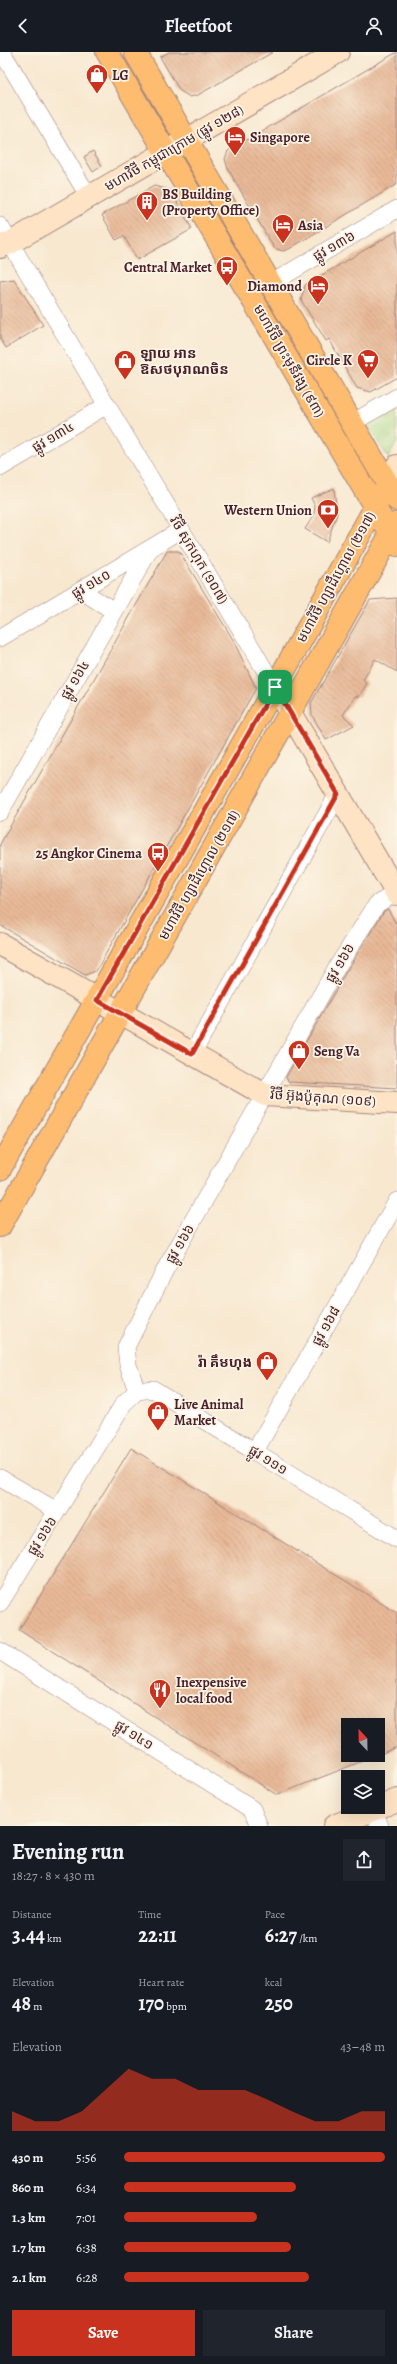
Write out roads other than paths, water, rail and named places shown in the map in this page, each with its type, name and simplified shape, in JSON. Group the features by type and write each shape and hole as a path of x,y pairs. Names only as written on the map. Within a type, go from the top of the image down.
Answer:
{"main road":[{"name":"មហាវិថី ព្រះមុនីវង្ស (៩៣)","path":"107,52 375,507 395,534"},
{"name":"មហាវិថី ព្រះមុនីវង្ស (៩៣)","path":"135,52 352,423 394,484"},
{"name":"មហាវិថី ហ្សាដឹហ្គោល (២១៧)","path":"0,1169 275,687 375,507 394,484"},
{"name":"មហាវិថី ហ្សាដឹហ្គោល (២១៧)","path":"0,1226 290,714 395,534"}],"street":[{"path":"2,52 89,197"},
{"name":"មហាវិថី កម្ពុជាក្រោម (ផ្លូវ ១២៨)","path":"3,243 89,197 338,52"},
{"name":"ផ្លូវ ១៣៦","path":"270,284 397,209"},
{"name":"វិថី សុកហុក (១០៧)","path":"3,243 107,405 396,894"},
{"path":"352,423 397,397"},
{"name":"ផ្លូវ ១៣៤","path":"0,468 107,405"},
{"name":"ផ្លូវ ១៤០","path":"0,638 181,530"},
{"name":"ផ្លូវ ១៦៤","path":"0,812 150,549"},
{"path":"80,590 114,611"},
{"path":"192,1054 338,794"},
{"name":"ផ្លូវ ១៦៦","path":"0,1603 124,1403 137,1391 128,1365 126,1347 166,1268 341,960 377,904 396,894"},
{"name":"វិថី អ៊ុងប៉ូគុណ (១០៩)","path":"0,944 265,1095 397,1103"},
{"name":"ផ្លូវ ១៦៨","path":"255,1451 397,1201"},
{"name":"ផ្លូវ ១១១","path":"137,1391 153,1389 396,1536"},
{"path":"0,1478 57,1511"},
{"name":"ផ្លូវ ១៤១","path":"0,1651 252,1809 259,1826"},
{"path":"334,1826 376,1818 397,1800"}],"place":[{"name":"LG","path":"97,94"},
{"name":"Singapore","path":"235,156"},
{"name":"BS Building (Property Office)","path":"147,222"},
{"name":"Asia","path":"283,244"},
{"name":"Central Market","path":"227,286"},
{"name":"Diamond","path":"318,306"},
{"name":"ឡាយ អាន ឱសថបុរាណចិន","path":"125,380"},
{"name":"Circle K","path":"368,380"},
{"name":"Western Union","path":"328,530"},
{"name":"25 Angkor Cinema","path":"158,872"},
{"name":"Seng Va","path":"299,1070"},
{"name":"រ៉ា គឹមហុង","path":"267,1382"},
{"name":"Live Animal Market","path":"158,1432"},
{"name":"Inexpensive local food","path":"160,1710"}]}
